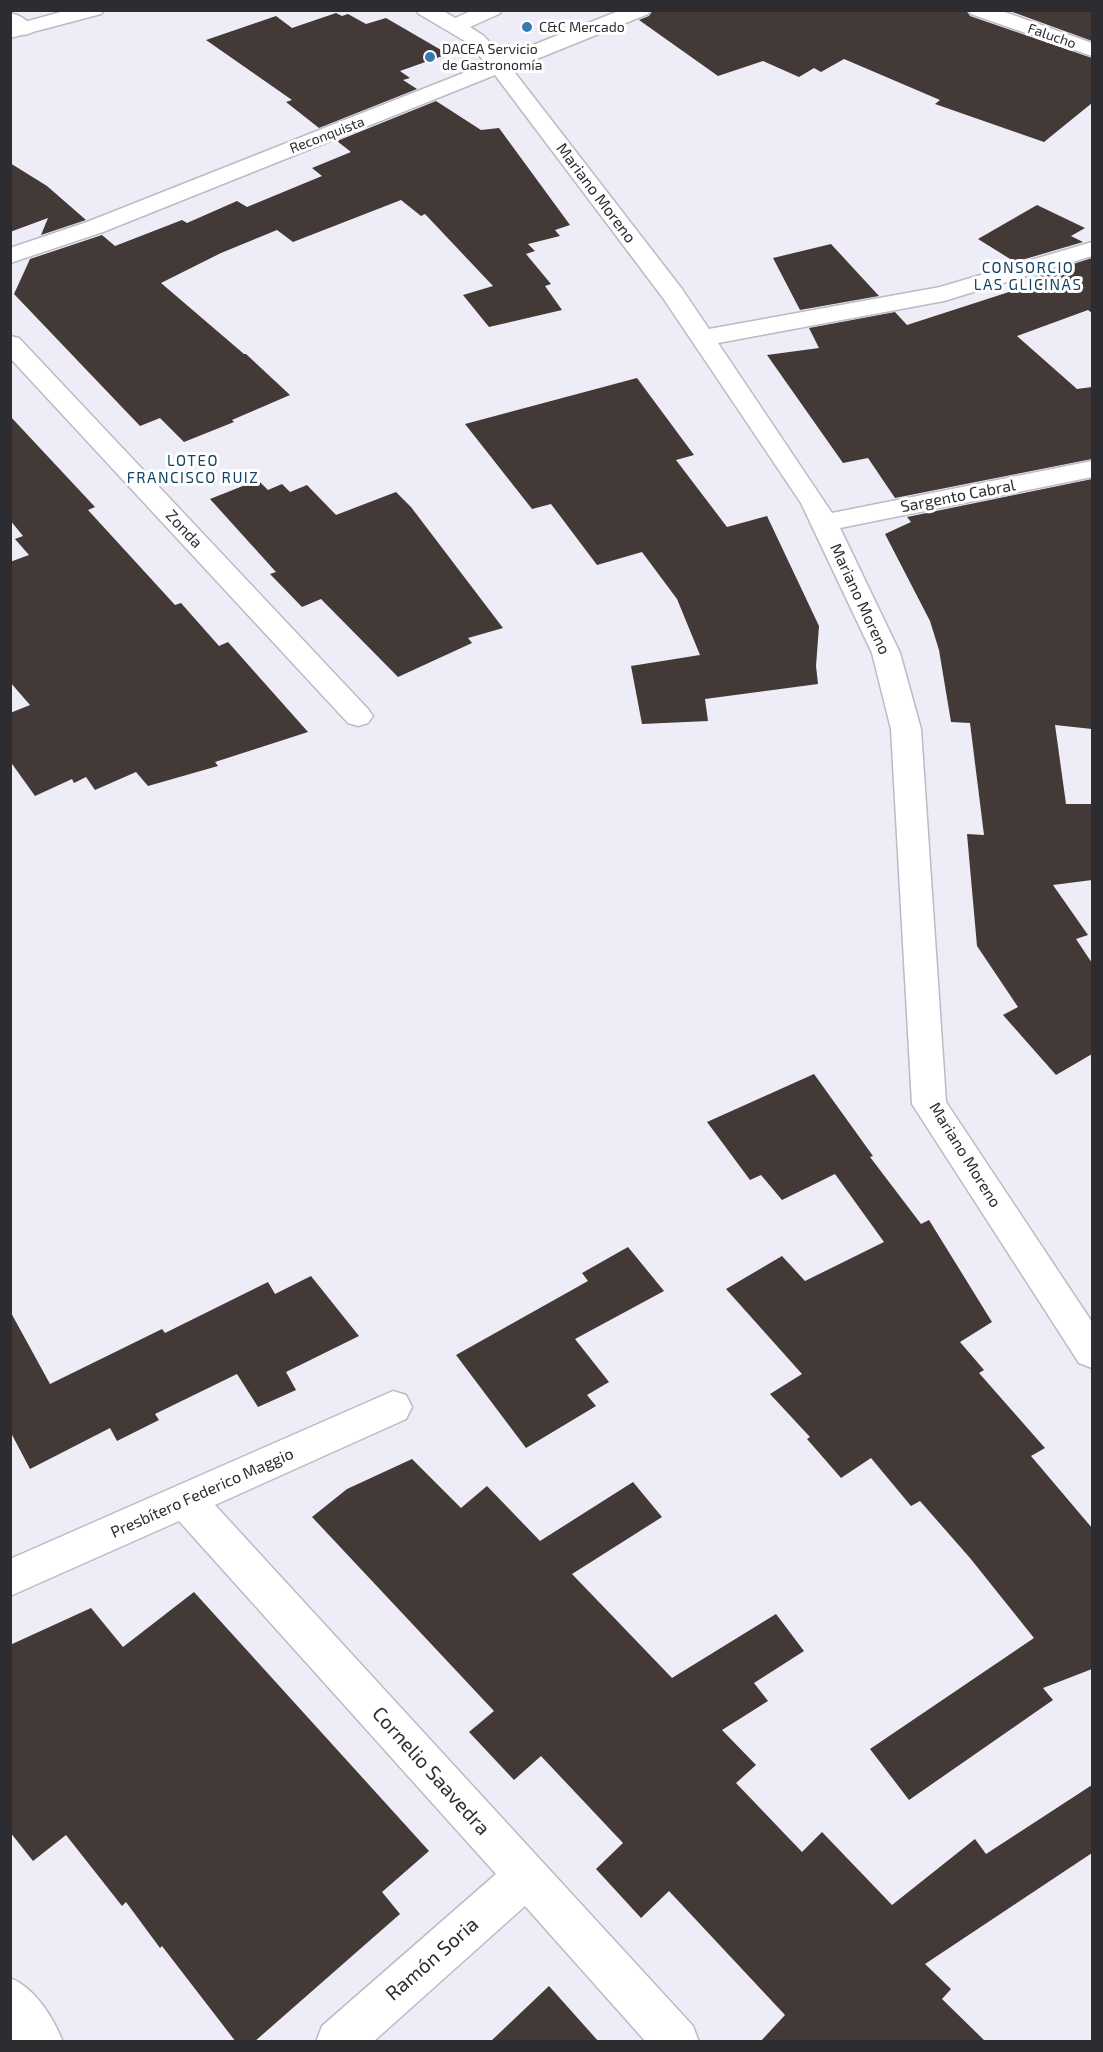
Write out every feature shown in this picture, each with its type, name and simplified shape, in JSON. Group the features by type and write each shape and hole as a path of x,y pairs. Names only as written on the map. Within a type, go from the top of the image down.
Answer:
{"street":[{"path":"15,27 94,10"},
{"name":"Mariano Moreno","path":"426,10 477,40 500,67 673,294 814,503 824,522 886,653 906,729 929,1104 1092,1352"},
{"path":"453,27 492,10"},
{"name":"Reconquista","path":"10,256 95,227 641,10"},
{"name":"Falucho","path":"978,10 1092,50"},
{"path":"703,338 944,294 1092,249"},
{"name":"Zonda","path":"10,343 358,716"},
{"name":"Sargento Cabral","path":"824,522 1092,469"},
{"name":"Presbítero Federico Maggio","path":"10,1578 393,1407"},
{"name":"Cornelio Saavedra","path":"185,1500 676,2042"},
{"name":"Ramón Soria","path":"338,2042 526,1876"},
{"path":"10,2000 41,2042"}],"building":[{"path":"653,10 966,10 970,16 1092,58 1092,103 1044,142 935,104 940,100 844,59 821,72 814,68 799,77 763,61 718,76 639,20 649,16"},
{"path":"1007,10 1092,10 1092,41"},
{"path":"336,13 342,16 348,14 366,24 386,18 448,54 400,71 410,78 403,80 417,89 319,128 286,102 292,100 206,40 276,16 292,28"},
{"path":"436,101 481,130 499,128 570,225 555,230 560,236 528,244 535,251 526,254 551,284 545,286 562,310 489,327 463,295 493,286 425,214 421,216 401,200 293,242 277,230 221,253 161,283 246,354 290,395 232,420 234,422 184,442 160,418 140,426 14,294 30,259 102,235 115,246 182,220 187,223 237,201 247,207 322,176 312,168 351,152 337,141"},
{"path":"10,163 47,186 86,220 41,235 48,218 10,232"},
{"path":"1037,205 1085,228 1071,236 1083,242 1015,262 978,239"},
{"path":"831,244 879,296 800,310 773,258"},
{"path":"1092,258 1092,313 1088,310 1017,336 1077,389 1092,387 1092,459 895,498 868,458 843,463 767,355 819,348 809,328 895,312 907,325 1043,281 1035,276"},
{"path":"637,378 694,455 676,460 727,527 767,516 819,626 816,666 818,684 705,699 708,721 642,724 631,666 700,655 677,599 642,552 597,565 551,504 532,509 465,424"},
{"path":"10,416 95,507 88,510 175,605 181,603 219,646 228,642 308,732 215,762 218,766 148,786 136,772 95,790 86,777 74,783 72,779 35,796 10,761 10,713 30,705 10,682 10,562 29,555 15,539 23,536 10,520"},
{"path":"1092,479 1092,729 1055,725 1066,804 1092,804 1092,880 1053,885 1088,935 1076,939 1092,963 1092,1054 1056,1075 1003,1015 1018,1007 977,946 967,834 984,835 970,723 951,722 939,650 930,621 885,534 911,522 907,517"},
{"path":"258,480 268,490 282,484 290,492 307,485 336,515 396,492 411,507 503,628 468,638 472,643 398,677 321,599 302,607 270,574 276,572 210,499"},
{"path":"814,1074 873,1156 870,1157 921,1224 929,1220 992,1322 960,1342 984,1370 979,1373 1045,1448 1031,1456 1092,1528 1092,1669 1043,1688 1053,1700 909,1800 870,1749 1034,1638 970,1558 920,1501 911,1506 871,1458 841,1478 807,1439 810,1437 770,1394 802,1374 726,1289 782,1256 805,1281 884,1242 835,1174 782,1200 761,1175 750,1180 707,1122"},
{"path":"628,1247 664,1291 575,1339 609,1382 587,1395 596,1406 526,1448 456,1355 588,1281 582,1273"},
{"path":"311,1276 359,1336 286,1372 296,1390 258,1407 237,1374 155,1414 159,1420 117,1441 110,1428 30,1469 10,1431 10,1311 50,1384 162,1329 165,1333 268,1282 275,1294"},
{"path":"412,1459 461,1508 487,1486 540,1541 633,1482 662,1517 572,1574 672,1678 776,1614 804,1651 754,1683 768,1701 722,1730 756,1765 736,1783 802,1852 822,1832 892,1905 975,1839 986,1854 1092,1785 1092,1853 925,1964 951,1989 942,1999 986,2042 760,2042 785,2015 669,1891 641,1918 596,1869 623,1843 541,1756 514,1780 469,1732 494,1711 312,1517 347,1489"},
{"path":"194,1592 429,1851 382,1892 400,1914 254,2042 236,2042 126,1902 122,1906 66,1835 33,1861 10,1832 10,1645 91,1608 123,1647"},
{"path":"549,1986 599,2042 490,2042"}],"place":[{"name":"C&C Mercado","path":"527,27"},
{"name":"DACEA Servicio de Gastronomía","path":"430,57"}],"district":[{"name":"CONSORCIO LAS GLICINAS","path":"1028,276"},
{"name":"LOTEO FRANCISCO RUIZ","path":"193,470"}]}
